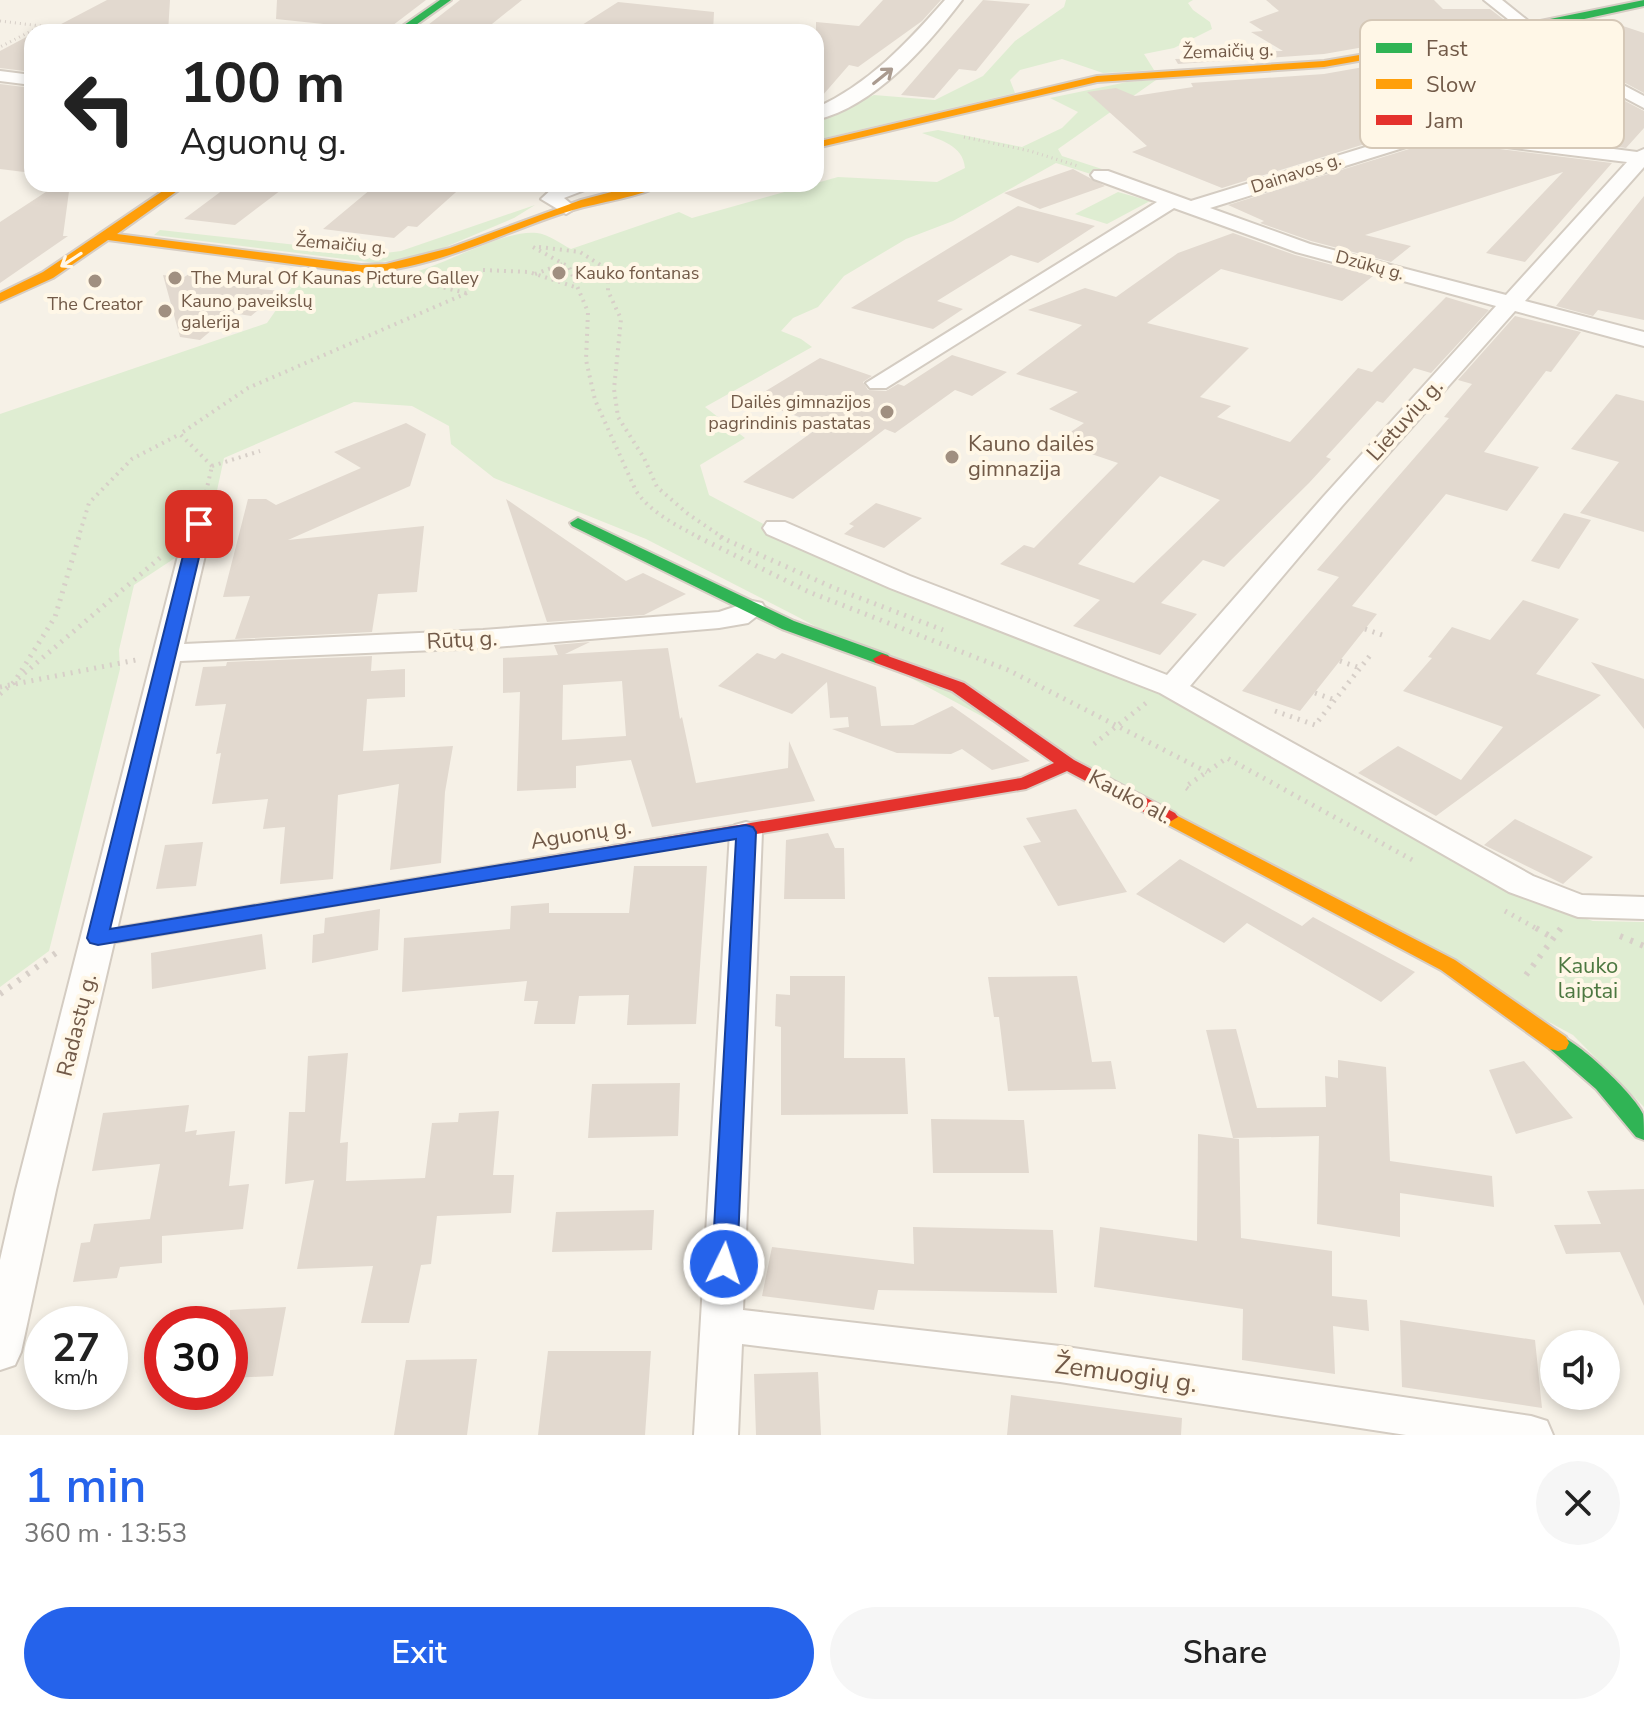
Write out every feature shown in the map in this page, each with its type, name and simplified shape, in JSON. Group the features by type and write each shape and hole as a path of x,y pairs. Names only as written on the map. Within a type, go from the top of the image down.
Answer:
{"street":[{"path":"412,24 446,0"},
{"path":"824,111 881,78 954,0"},
{"path":"1492,0 1518,20"},
{"name":"Žemaičių g.","path":"1566,20 1644,3"},
{"name":"Žemaičių g.","path":"824,143 1116,76 1302,67 1360,57"},
{"path":"0,76 24,79"},
{"path":"1624,92 1644,103"},
{"name":"Dainavos g.","path":"878,383 1180,205 1374,148"},
{"name":"Dainavos g.","path":"1573,148 1643,156"},
{"name":"Lietuvių g.","path":"1161,693 1182,678 1269,574 1643,156"},
{"name":"Dzūkų g.","path":"1101,175 1303,248 1644,339"},
{"path":"0,298 48,275 170,192"},
{"path":"560,192 551,199 566,208"},
{"name":"Žemaičių g.","path":"107,236 361,269 389,269 443,257 566,208 626,192"},
{"name":"Radastų g.","path":"0,1352 201,518"},
{"name":"Kauko al.","path":"578,523 752,609 958,687 1067,764 1448,965 1580,1058 1613,1090 1644,1131"},
{"path":"776,528 1161,693 1521,884 1578,906 1644,908"},
{"name":"Rūtų g.","path":"168,653 483,639 719,620 738,617 752,609"},
{"name":"Aguonų g.","path":"98,938 1026,783 1067,764"},
{"path":"716,1435 746,832"},
{"name":"Žemuogių g.","path":"721,1326 1060,1364 1531,1435"}],"path":[{"path":"0,21 25,24"},
{"path":"0,47 24,35"},
{"path":"956,135 1030,151 1101,175"},
{"path":"535,274 563,263"},
{"path":"543,277 576,288 569,267"},
{"path":"13,684 55,617 89,503 132,459 180,434 248,388 467,293"},
{"path":"180,434 212,466 260,451"},
{"path":"0,694 201,518"},
{"path":"1365,629 1385,636"},
{"path":"0,687 168,653"},
{"path":"1271,709 1315,725 1372,653"},
{"path":"1340,661 1360,668"},
{"path":"1086,750 1161,693"},
{"path":"1315,693 1335,700"},
{"path":"1117,725 1207,772"},
{"path":"1199,795 1185,787 1227,758 1417,863"},
{"path":"1499,908 1553,938"},
{"path":"1521,982 1560,930"},
{"path":"0,994 69,943 98,938"},
{"path":"1514,966 1527,973"}],"green space":[{"path":"1066,0 1193,0 1188,3 1210,22 1212,29 1174,48 1144,54 1154,70 1103,73 1062,59 1020,70 1010,80 1015,93 824,138 824,117 874,95 935,100 983,76 1015,41 1064,7"},
{"name":"Kauko laiptai","path":"1156,80 1058,149 1062,156 1108,171 1097,176 1056,163 953,221 906,239 844,276 818,307 793,318 781,331 812,347 705,407 745,438 700,465 709,495 831,560 1174,698 1548,906 1593,921 1644,922 1644,1107 1573,1035 798,617 646,539 494,478 451,444 449,426 412,406 354,402 224,458 207,537 134,585 119,650 120,669 49,951 0,987 0,414 267,323 304,270 390,277 418,271 523,233 550,237 571,249 679,212 692,218 785,192 824,192 824,181 838,177 937,182 965,168 963,160 950,144 922,133 938,130 1022,147 1062,128 1078,112 1050,98 1127,82"},
{"path":"1118,192 1150,201 1107,224 1075,214"},
{"path":"535,205 514,218 429,254 376,263 154,235 160,230 378,254 401,251"}],"building":[{"path":"107,0 170,0 168,24 61,24"},
{"path":"277,0 426,0 394,24 324,24 276,19"},
{"path":"460,0 522,0 492,24 429,24"},
{"path":"883,0 941,0 922,21 858,67 849,65 824,94 824,24 816,22 859,26"},
{"path":"983,0 1030,4 976,71 959,69 934,98 901,95"},
{"path":"1266,0 1434,0 1443,9 1490,9 1504,20 1360,20 1360,48 1324,54 1178,64 1175,59 1213,58 1209,53 1283,51 1251,32 1263,31 1249,22 1279,11"},
{"path":"618,2 714,12 713,24 584,24"},
{"path":"1624,26 1644,33 1644,93 1624,82"},
{"path":"24,38 24,71 0,68 0,51"},
{"path":"1360,68 1360,145 1222,188 1132,152 1147,146 1087,92 1116,88 1135,96 1193,87 1191,83 1324,74"},
{"path":"0,84 24,87 24,172 0,169"},
{"path":"1624,100 1644,111 1644,128 1626,148"},
{"path":"1412,148 1491,148 1612,163 1525,262 1486,253 1563,172 1365,235 1411,246 1391,262 1311,241 1260,223 1264,221 1228,205"},
{"path":"1073,169 1105,186 1040,209 1004,193"},
{"path":"46,192 69,192 63,236 68,236 0,283 0,222"},
{"path":"220,192 278,192 235,225 184,219"},
{"path":"367,192 456,192 417,227 408,226 394,238 323,229"},
{"path":"1644,196 1644,320 1598,310 1593,316 1556,306"},
{"path":"1018,206 1095,226 1038,263 1011,255 937,301 963,309 933,329 851,308"},
{"path":"1233,233 1295,255 1373,276 1342,301 1221,269 1147,323 1249,348 1200,397 1231,406 1217,417 1290,442 1358,368 1372,372 1446,297 1489,310 1431,373 1414,368 1383,403 1377,401 1326,457 1331,459 1309,483 1224,567 1203,560 1161,603 1197,614 1160,655 1073,626 1100,600 1000,564 1024,545 1034,548 1118,463 1056,442 1084,423 1049,409 1078,392 1016,374 1082,325 1028,310 1085,288 1116,297 1178,253","holes":["1160,476 1220,500 1134,583 1078,564"]},
{"path":"193,271 269,281 259,289 281,291 251,316 232,313 200,340 180,337 163,275 183,278"},
{"path":"1515,316 1581,332 1551,372 1546,371 1484,452 1539,467 1507,511 1446,494 1352,606 1377,614 1300,711 1242,691 1339,577 1317,570 1449,418 1444,417 1472,384 1458,380"},
{"path":"952,355 1007,372 972,396 955,390 895,433 885,429 793,499 743,482 822,425 751,400 820,358 872,376 863,382 868,390 886,391 898,384 904,386"},
{"path":"1616,394 1644,401 1644,532 1580,513 1619,462 1571,449"},
{"path":"406,423 426,434 410,486 288,540 424,526 417,592 378,594 372,632 235,639 250,596 223,597 248,499 266,499 276,505 361,468 334,452"},
{"path":"506,499 626,581 643,573 686,594 644,615 547,622"},
{"path":"876,503 922,518 884,548 844,534 854,526 849,524"},
{"path":"1564,513 1591,520 1559,569 1531,561"},
{"path":"1523,600 1579,619 1536,674 1601,695 1436,816 1358,773 1398,746 1461,780 1503,727 1403,691 1432,658 1428,657 1452,627 1490,640"},
{"path":"590,642 565,654 668,648 680,719 682,717 696,783 788,768 789,741 815,801 652,827 631,760 576,766 576,788 517,791 520,692 503,693 503,658 558,655 554,645","holes":["622,681 626,736 562,740 563,685"]},
{"path":"757,653 775,659 782,653 876,687 881,726 913,725 952,706 1030,761 992,770 962,749 951,754 897,753 832,729 849,727 848,717 830,718 827,682 792,714 718,686"},
{"path":"372,656 371,671 405,669 405,697 367,699 363,751 453,746 445,792 441,863 390,870 399,784 338,795 333,879 280,884 285,827 263,829 268,799 212,804 221,753 216,754 226,704 195,706 203,667 226,666 227,662"},
{"path":"1591,662 1644,679 1644,729"},
{"path":"1076,809 1127,892 1058,906 1023,846 1041,842 1026,818"},
{"path":"1515,819 1593,857 1563,884 1484,845"},
{"path":"828,833 835,848 844,848 845,899 784,899 786,840"},
{"path":"203,842 196,886 156,889 165,845"},
{"path":"1180,859 1302,926 1313,917 1415,972 1381,1002 1247,923 1224,943 1136,894"},
{"path":"634,866 707,866 696,1024 627,1025 629,995 579,996 575,1024 534,1024 538,1001 524,1001 527,981 402,992 404,938 510,929 511,906 549,903 549,913 629,913"},
{"path":"380,909 378,950 312,963 313,935 324,933 325,918"},
{"path":"262,934 266,969 152,989 151,953"},
{"path":"790,976 845,976 844,1058 905,1058 908,1114 781,1115 781,1027 775,1026 776,994 790,995"},
{"path":"1077,976 1092,1062 1111,1061 1116,1089 1008,1091 999,1017 994,1017 988,977"},
{"path":"1236,1029 1257,1108 1326,1107 1325,1076 1338,1078 1338,1060 1386,1067 1390,1161 1492,1176 1494,1207 1400,1193 1400,1237 1317,1224 1319,1136 1233,1138 1206,1030"},
{"path":"348,1053 340,1143 348,1142 346,1181 425,1178 432,1123 458,1122 459,1113 499,1111 493,1175 514,1175 511,1213 437,1216 431,1264 421,1265 409,1323 361,1323 373,1266 297,1269 314,1180 285,1184 289,1112 305,1112 308,1056"},
{"path":"1524,1061 1573,1118 1516,1134 1489,1070"},
{"path":"680,1083 678,1136 588,1138 592,1084"},
{"path":"189,1105 185,1132 197,1130 196,1135 235,1131 229,1186 249,1184 243,1229 162,1236 162,1263 120,1267 117,1278 73,1282 81,1243 90,1242 94,1224 150,1219 160,1164 92,1171 103,1113"},
{"path":"931,1119 1024,1120 1029,1173 933,1173"},
{"path":"1198,1134 1239,1139 1241,1238 1332,1251 1332,1296 1367,1300 1369,1331 1333,1326 1335,1374 1242,1360 1243,1309 1094,1287 1100,1227 1197,1241"},
{"path":"1644,1189 1644,1306 1620,1252 1566,1254 1554,1225 1601,1224 1587,1191"},
{"path":"654,1210 652,1250 552,1252 556,1212"},
{"path":"913,1227 1053,1230 1057,1293 878,1290 874,1310 762,1296 772,1247 914,1264"},
{"path":"286,1307 273,1376 248,1377 248,1309"},
{"path":"1400,1320 1535,1340 1540,1408 1402,1387"},
{"path":"548,1351 651,1351 645,1435 538,1435"},
{"path":"477,1359 467,1435 394,1435 406,1360"},
{"path":"818,1372 821,1435 756,1435 754,1374"},
{"path":"1011,1395 1182,1418 1181,1435 1007,1435"}],"traffic: fast":[{"path":"411,24 446,0"},
{"path":"1566,20 1644,3"},
{"path":"578,523 788,625 882,659"},
{"path":"1558,1043 1604,1083 1644,1131"}],"traffic: slow":[{"path":"824,143 1097,79 1324,64 1360,58"},
{"path":"0,298 48,275 169,192"},
{"path":"107,236 361,269 386,268 432,258 557,211 626,192"},
{"path":"1168,817 1448,965 1558,1043"},
{"path":"98,938 511,869"}],"traffic: jam":[{"path":"882,659 958,687 1067,764 1168,817"},
{"path":"511,869 1026,783 1067,764"}],"place":[{"name":"Kauko fontanas","path":"559,273"},
{"name":"The Mural Of Kaunas Picture Galley","path":"175,278"},
{"name":"The Creator","path":"95,281"},
{"name":"Kauno paveikslų galerija","path":"165,311"},
{"name":"Dailės gimnazijos pagrindinis pastatas","path":"887,412"},
{"name":"Kauno dailės gimnazija","path":"952,457"}],"route":[{"path":"199,524 98,938 746,832 724,1264"}]}
